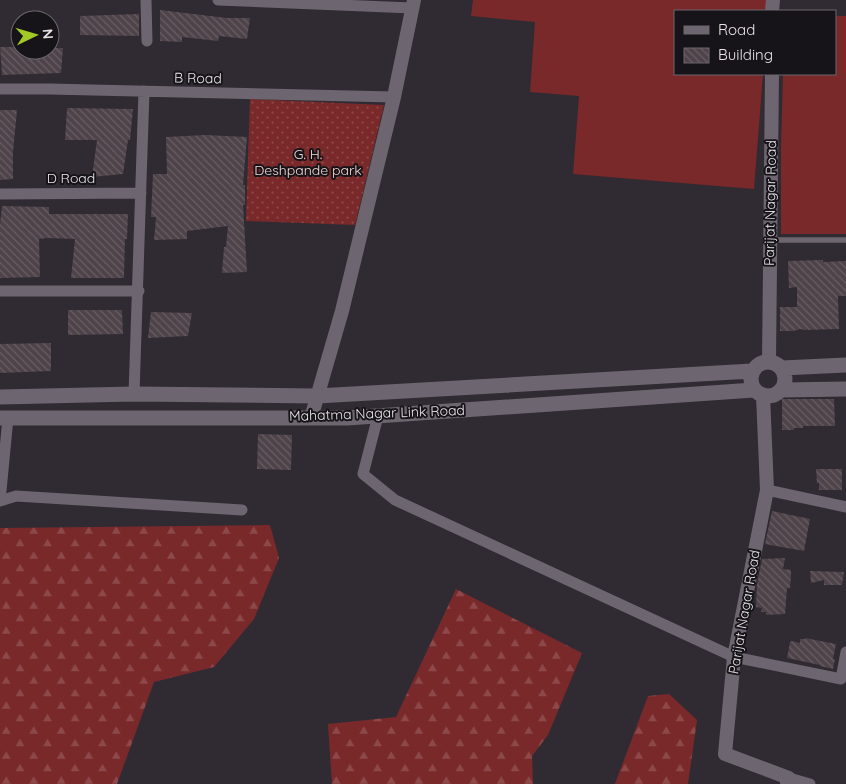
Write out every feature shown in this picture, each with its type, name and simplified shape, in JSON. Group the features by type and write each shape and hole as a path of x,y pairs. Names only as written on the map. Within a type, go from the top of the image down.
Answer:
{"main road":[{"path":"776,365 786,380 781,390 773,396 758,393 751,381 752,372 760,364 846,365"},
{"name":"Mahatma Nagar Link Road","path":"0,397 134,394 317,396 752,372"},
{"path":"781,390 846,389"},
{"name":"Mahatma Nagar Link Road","path":"4,418 311,418 378,416 758,393"}],"street":[{"path":"146,0 146,41"},
{"path":"218,0 413,4 394,97 342,311 311,418"},
{"name":"Parijat Nagar Road","path":"772,75 770,240 776,365"},
{"name":"B Road","path":"0,89 394,97"},
{"path":"134,394 139,292 144,91"},
{"name":"D Road","path":"0,194 141,193"},
{"path":"0,291 139,292"},
{"name":"Parijat Nagar Road","path":"758,393 767,490 734,657 725,754 788,781"},
{"path":"378,416 363,474 396,500 734,657 841,679 846,652"},
{"path":"4,418 0,501 16,496 242,510"},
{"path":"767,490 846,508"},
{"path":"788,781 810,784"}],"lane":[{"path":"770,240 846,240"}],"green space":[{"path":"473,0 769,0 768,10 674,10 674,75 763,75 754,189 573,174 579,96 530,92 535,22 471,16"},
{"path":"836,16 846,16 846,234 781,234 783,75 836,75"},
{"name":"G. H. Deshpande park","path":"250,99 384,105 355,225 246,221"},
{"path":"270,525 279,558 254,619 214,667 154,682 117,784 0,784 0,528"},
{"path":"456,589 582,653 548,735 532,756 533,784 332,784 328,724 396,717"},
{"path":"669,694 697,720 688,784 615,784 648,696"}],"building":[{"path":"160,10 227,18 250,18 247,39 219,36 218,41 182,37 182,42 160,41"},
{"path":"139,14 139,36 80,35 80,16"},
{"path":"0,47 10,47 10,60 60,60 60,48 63,48 61,73 2,75"},
{"path":"67,108 133,109 130,140 128,140 123,174 92,177 97,140 65,140"},
{"path":"0,110 17,110 13,152 13,179 0,180"},
{"path":"205,135 247,137 243,185 245,185 245,205 243,205 247,272 222,273 228,226 187,231 187,239 154,240 156,217 151,217 153,174 167,174 166,137"},
{"path":"2,206 49,207 49,214 128,214 124,278 71,278 75,239 48,238 39,239 40,277 0,278"},
{"path":"823,260 823,262 846,261 846,296 838,296 839,329 780,331 780,307 797,307 797,287 789,288 788,261"},
{"path":"68,310 122,310 123,334 68,335"},
{"path":"151,312 192,313 188,336 148,338"},
{"path":"51,343 51,371 0,373 0,344"},
{"path":"782,399 834,399 835,426 803,426 803,428 794,428 794,430 782,430"},
{"path":"258,434 292,435 291,470 257,469"},
{"path":"816,469 842,469 842,490 819,490"},
{"path":"772,511 810,519 804,551 765,544"},
{"path":"785,558 783,569 791,570 791,576 790,588 787,588 785,614 766,615 766,612 761,612 762,608 756,607 757,584 762,559"},
{"path":"810,571 844,572 842,585 824,585 824,580 811,583"},
{"path":"805,638 836,644 833,669 787,658 790,642 800,643 800,639"}]}
